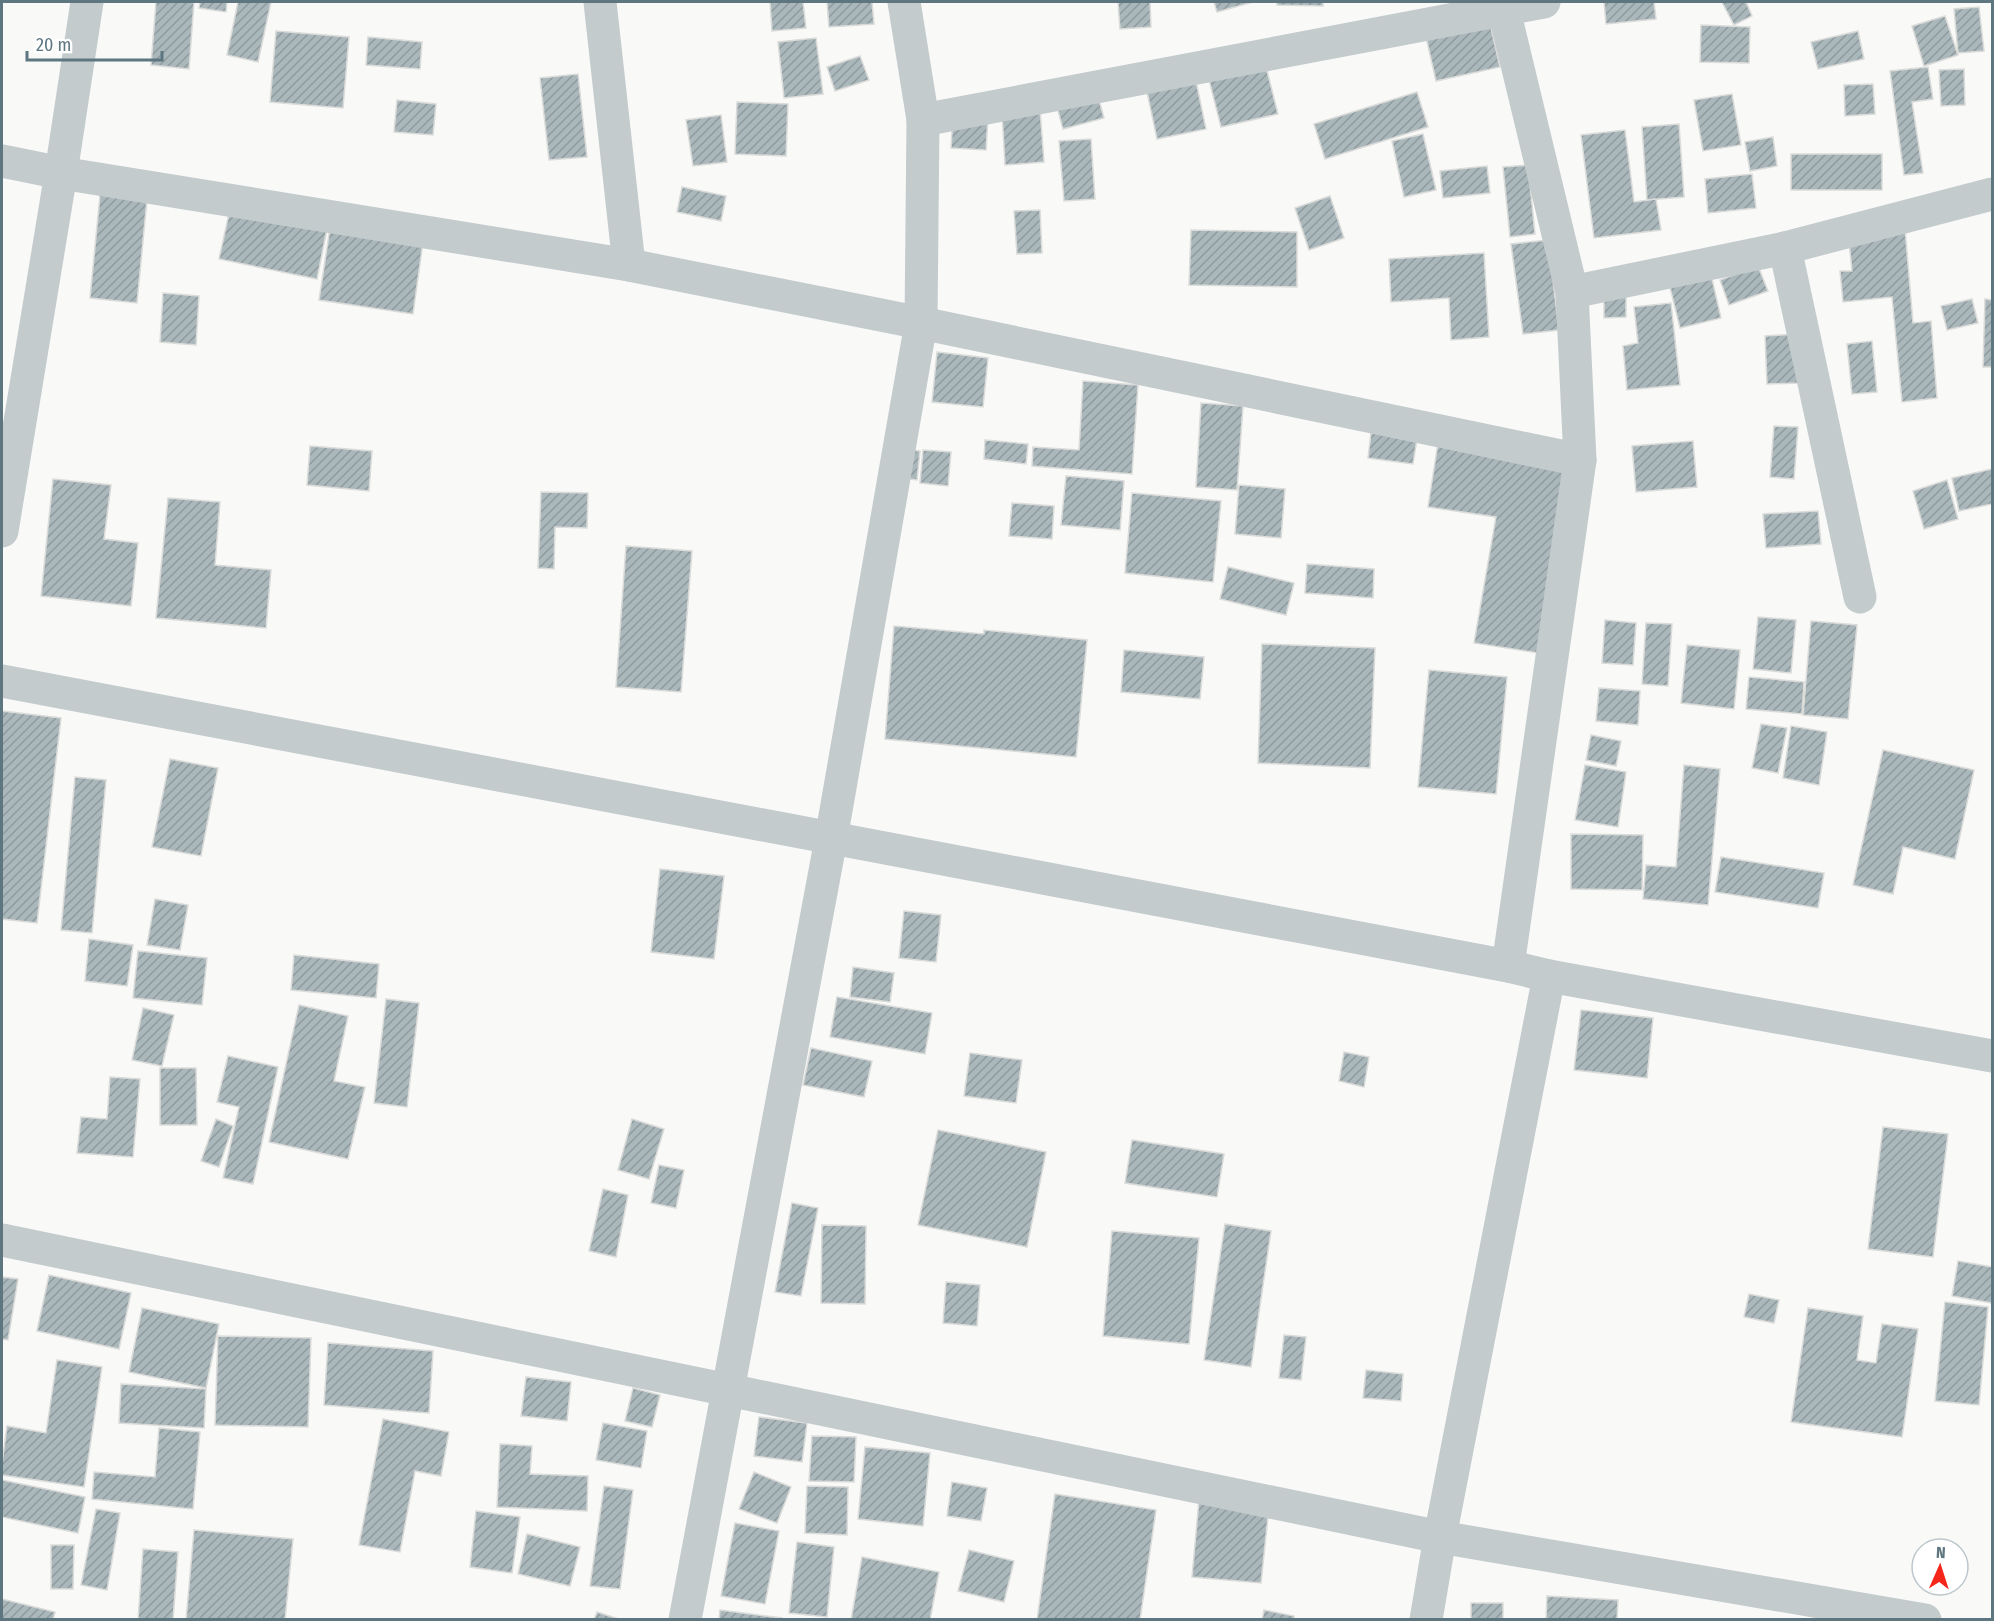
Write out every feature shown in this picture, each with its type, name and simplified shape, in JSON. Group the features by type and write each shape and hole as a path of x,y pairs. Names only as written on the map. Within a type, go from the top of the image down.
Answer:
{"street":[{"path":"2,531 87,2"},
{"path":"600,2 629,265"},
{"path":"685,1620 831,839 921,323 923,120 904,2"},
{"path":"923,120 1503,6 1544,2"},
{"path":"1503,6 1572,292 1580,460 1508,966"},
{"path":"2,161 61,173 629,265 921,323 1580,460"},
{"path":"1572,292 1785,248 1992,194"},
{"path":"1785,248 1860,597"},
{"path":"2,681 1508,966 1549,976 1992,1056"},
{"path":"1426,1620 1440,1537 1549,976"},
{"path":"2,1240 1440,1537 1925,1620"}],"building":[{"path":"156,2 194,2 189,69 151,65"},
{"path":"200,2 227,2 226,12 199,8"},
{"path":"238,2 271,2 258,62 227,55"},
{"path":"770,2 803,2 806,28 772,31"},
{"path":"827,2 872,2 874,24 829,27"},
{"path":"1118,2 1150,2 1151,27 1120,29"},
{"path":"1214,2 1253,2 1217,12"},
{"path":"1277,2 1323,2 1323,6 1277,5"},
{"path":"1485,2 1500,67 1436,81 1421,15"},
{"path":"1604,2 1654,2 1656,19 1606,24"},
{"path":"1722,2 1746,2 1752,16 1734,25"},
{"path":"1979,7 1984,51 1958,53 1954,9"},
{"path":"1945,16 1958,55 1924,66 1912,26"},
{"path":"1701,25 1750,27 1749,63 1700,62"},
{"path":"276,31 349,37 343,108 270,102"},
{"path":"1858,31 1864,59 1818,69 1811,42"},
{"path":"368,37 422,42 420,69 366,65"},
{"path":"816,38 823,94 784,98 778,42"},
{"path":"1261,47 1278,114 1221,127 1204,60"},
{"path":"860,56 869,80 835,91 827,67"},
{"path":"1192,62 1206,129 1157,139 1143,73"},
{"path":"1928,67 1933,99 1912,102 1923,173 1904,175 1890,71"},
{"path":"1964,69 1965,105 1941,106 1939,70"},
{"path":"578,74 587,157 549,160 540,78"},
{"path":"1873,84 1875,114 1845,116 1844,85"},
{"path":"1096,89 1104,118 1063,129 1055,100"},
{"path":"1417,92 1428,127 1325,159 1314,124"},
{"path":"1732,94 1741,145 1703,151 1694,100"},
{"path":"397,100 436,104 433,135 394,132"},
{"path":"737,102 788,104 786,156 735,154"},
{"path":"1040,109 1044,162 1005,165 1002,112"},
{"path":"721,115 727,162 693,166 686,120"},
{"path":"953,115 988,117 986,150 951,148"},
{"path":"1679,124 1684,197 1647,200 1642,127"},
{"path":"1625,130 1634,202 1656,199 1661,230 1594,238 1581,135"},
{"path":"1423,134 1436,190 1404,197 1392,141"},
{"path":"1773,137 1777,166 1750,171 1745,142"},
{"path":"1091,139 1095,199 1064,201 1059,141"},
{"path":"1791,154 1882,154 1882,190 1791,190"},
{"path":"1528,165 1535,234 1510,237 1503,167"},
{"path":"1487,166 1490,193 1443,198 1440,171"},
{"path":"1752,174 1756,208 1708,213 1705,179"},
{"path":"101,185 148,189 137,303 90,298"},
{"path":"682,187 726,196 721,221 677,212"},
{"path":"1330,196 1344,238 1309,250 1295,208"},
{"path":"230,209 327,229 317,279 219,259"},
{"path":"1040,210 1042,253 1017,254 1014,211"},
{"path":"1904,217 1913,323 1931,321 1937,398 1902,402 1892,297 1843,302 1840,271 1852,271 1847,222"},
{"path":"330,228 423,242 413,314 319,300"},
{"path":"1191,230 1297,232 1297,287 1189,285"},
{"path":"1548,240 1559,330 1523,334 1511,244"},
{"path":"1484,253 1489,337 1451,340 1449,298 1391,302 1389,259"},
{"path":"1707,257 1721,318 1680,328 1665,267"},
{"path":"1758,266 1768,291 1729,305 1720,280"},
{"path":"1604,286 1626,286 1626,317 1604,318"},
{"path":"163,293 199,296 196,345 160,342"},
{"path":"1972,299 1978,323 1947,330 1941,306"},
{"path":"1985,299 1992,300 1992,367 1983,367"},
{"path":"1671,303 1680,385 1627,390 1623,346 1638,343 1634,307"},
{"path":"1796,334 1798,383 1767,384 1765,336"},
{"path":"1872,341 1877,392 1852,394 1847,344"},
{"path":"937,352 988,358 983,407 932,402"},
{"path":"1083,381 1138,385 1132,474 1032,466 1033,447 1079,450"},
{"path":"1201,403 1243,406 1237,490 1196,487"},
{"path":"1774,426 1798,427 1794,479 1770,477"},
{"path":"1371,433 1417,439 1413,464 1368,458"},
{"path":"985,440 1028,444 1026,464 984,459"},
{"path":"1693,441 1697,487 1636,492 1632,446"},
{"path":"1438,443 1568,463 1539,653 1474,643 1496,517 1428,507"},
{"path":"310,446 372,451 369,491 307,485"},
{"path":"898,449 920,451 917,480 895,477"},
{"path":"923,450 951,452 948,486 920,483"},
{"path":"1992,469 1992,504 1959,511 1952,478"},
{"path":"1066,476 1124,481 1120,530 1061,525"},
{"path":"53,479 111,485 104,539 138,543 131,606 41,596"},
{"path":"1947,480 1958,519 1924,529 1913,491"},
{"path":"1239,485 1285,489 1281,538 1235,534"},
{"path":"541,492 588,493 587,528 555,527 554,569 538,568"},
{"path":"1132,493 1221,501 1213,582 1125,573"},
{"path":"168,498 220,502 215,565 271,570 266,628 156,618"},
{"path":"1012,503 1054,506 1052,539 1009,536"},
{"path":"1818,511 1821,544 1766,548 1763,514"},
{"path":"626,546 692,551 681,692 616,687"},
{"path":"1307,564 1374,569 1373,598 1305,593"},
{"path":"1228,567 1294,583 1286,615 1220,599"},
{"path":"1758,617 1796,620 1791,673 1753,669"},
{"path":"1605,620 1636,623 1633,665 1602,663"},
{"path":"1811,621 1857,625 1848,719 1803,715"},
{"path":"1646,623 1672,624 1668,686 1642,684"},
{"path":"894,626 984,634 984,630 1087,640 1076,757 885,739"},
{"path":"1262,644 1375,648 1370,768 1258,763"},
{"path":"1687,645 1740,650 1734,709 1681,703"},
{"path":"1124,650 1204,657 1200,699 1121,692"},
{"path":"1429,670 1507,677 1496,794 1418,787"},
{"path":"1749,677 1804,682 1802,714 1746,709"},
{"path":"1599,688 1640,691 1638,725 1596,721"},
{"path":"2,711 61,718 37,923 2,919"},
{"path":"1761,724 1787,728 1778,773 1752,768"},
{"path":"1791,726 1827,732 1819,785 1783,778"},
{"path":"1591,735 1621,741 1616,766 1586,760"},
{"path":"1883,750 1974,770 1955,859 1903,847 1893,894 1853,885"},
{"path":"170,759 218,768 201,856 152,847"},
{"path":"1585,765 1626,772 1618,827 1575,820"},
{"path":"1684,765 1720,769 1708,905 1643,899 1646,865 1676,867"},
{"path":"75,777 106,780 92,933 61,930"},
{"path":"1571,834 1643,835 1642,890 1571,889"},
{"path":"1721,857 1824,873 1818,908 1715,892"},
{"path":"660,869 724,876 714,959 651,952"},
{"path":"155,899 188,905 180,950 147,945"},
{"path":"904,911 941,915 936,962 899,958"},
{"path":"89,939 133,945 127,986 85,981"},
{"path":"138,951 207,958 202,1005 133,998"},
{"path":"294,955 379,964 376,998 291,990"},
{"path":"853,967 894,973 890,1002 850,997"},
{"path":"837,997 932,1013 925,1054 830,1037"},
{"path":"386,999 419,1003 407,1107 374,1103"},
{"path":"299,1005 348,1016 334,1081 365,1087 348,1159 269,1142"},
{"path":"143,1008 174,1015 162,1066 132,1060"},
{"path":"1581,1010 1653,1018 1647,1078 1574,1070"},
{"path":"811,1048 872,1061 864,1097 803,1085"},
{"path":"1344,1052 1369,1057 1364,1087 1339,1081"},
{"path":"970,1053 1022,1060 1016,1103 964,1096"},
{"path":"228,1056 278,1067 253,1184 223,1178 239,1107 217,1102"},
{"path":"160,1068 196,1068 197,1125 160,1125"},
{"path":"110,1077 140,1079 133,1157 77,1153 81,1117 107,1119"},
{"path":"216,1119 233,1126 219,1167 201,1161"},
{"path":"632,1119 664,1129 649,1179 618,1170"},
{"path":"1883,1127 1948,1134 1933,1257 1868,1249"},
{"path":"938,1130 1046,1152 1027,1247 918,1225"},
{"path":"1132,1140 1224,1154 1217,1197 1125,1183"},
{"path":"659,1165 684,1170 676,1208 651,1203"},
{"path":"603,1189 628,1195 616,1257 589,1251"},
{"path":"792,1203 818,1208 801,1296 775,1292"},
{"path":"1225,1224 1271,1231 1251,1367 1204,1360"},
{"path":"822,1225 866,1226 865,1304 821,1303"},
{"path":"1112,1231 1199,1238 1189,1344 1103,1336"},
{"path":"1958,1261 1992,1267 1992,1303 1952,1296"},
{"path":"49,1275 131,1293 119,1349 37,1331"},
{"path":"2,1277 18,1279 8,1340 2,1339"},
{"path":"946,1282 980,1285 977,1326 943,1323"},
{"path":"1749,1294 1779,1300 1774,1323 1744,1317"},
{"path":"1945,1302 1988,1307 1979,1405 1935,1401"},
{"path":"142,1308 219,1324 206,1388 129,1372"},
{"path":"1808,1308 1863,1316 1857,1360 1876,1363 1882,1324 1918,1329 1902,1437 1791,1422"},
{"path":"1284,1335 1306,1337 1301,1380 1279,1378"},
{"path":"218,1336 311,1338 308,1427 215,1425"},
{"path":"328,1343 433,1351 429,1413 324,1405"},
{"path":"57,1360 102,1367 84,1487 2,1475 7,1426 46,1433"},
{"path":"1366,1370 1403,1374 1401,1401 1363,1398"},
{"path":"526,1377 571,1382 567,1421 521,1416"},
{"path":"121,1384 206,1389 204,1428 119,1423"},
{"path":"633,1388 660,1395 652,1427 625,1421"},
{"path":"759,1417 807,1423 802,1462 754,1456"},
{"path":"383,1419 449,1432 441,1476 415,1471 400,1552 359,1545"},
{"path":"603,1423 647,1431 641,1468 596,1460"},
{"path":"159,1428 200,1432 193,1509 92,1499 94,1472 155,1477"},
{"path":"812,1436 856,1437 854,1482 809,1481"},
{"path":"500,1444 532,1446 530,1474 588,1476 587,1511 497,1507"},
{"path":"865,1447 930,1453 923,1526 858,1519"},
{"path":"754,1472 791,1487 777,1523 739,1509"},
{"path":"2,1480 85,1497 78,1533 2,1517"},
{"path":"952,1482 987,1488 981,1521 947,1516"},
{"path":"604,1486 633,1490 620,1589 590,1586"},
{"path":"807,1486 848,1487 847,1535 805,1533"},
{"path":"1055,1494 1156,1510 1140,1620 1037,1620"},
{"path":"1199,1500 1269,1507 1261,1583 1192,1577"},
{"path":"96,1509 120,1513 107,1590 81,1585"},
{"path":"476,1511 520,1517 512,1573 470,1567"},
{"path":"735,1523 779,1531 765,1604 721,1596"},
{"path":"194,1530 293,1539 285,1620 186,1620"},
{"path":"527,1534 580,1547 570,1586 518,1574"},
{"path":"797,1542 834,1547 827,1617 789,1613"},
{"path":"51,1545 74,1545 73,1589 51,1589"},
{"path":"143,1549 178,1552 173,1620 138,1620"},
{"path":"969,1550 1014,1561 1004,1602 958,1591"},
{"path":"862,1557 939,1572 930,1620 851,1620"},
{"path":"1547,1596 1618,1600 1617,1620 1546,1620"},
{"path":"2,1599 55,1612 53,1620 2,1620"},
{"path":"1471,1603 1503,1603 1503,1620 1471,1620"},
{"path":"720,1610 782,1618 782,1620 719,1620"},
{"path":"1264,1610 1294,1616 1294,1620 1262,1620"},
{"path":"597,1612 622,1620 594,1620"}]}
